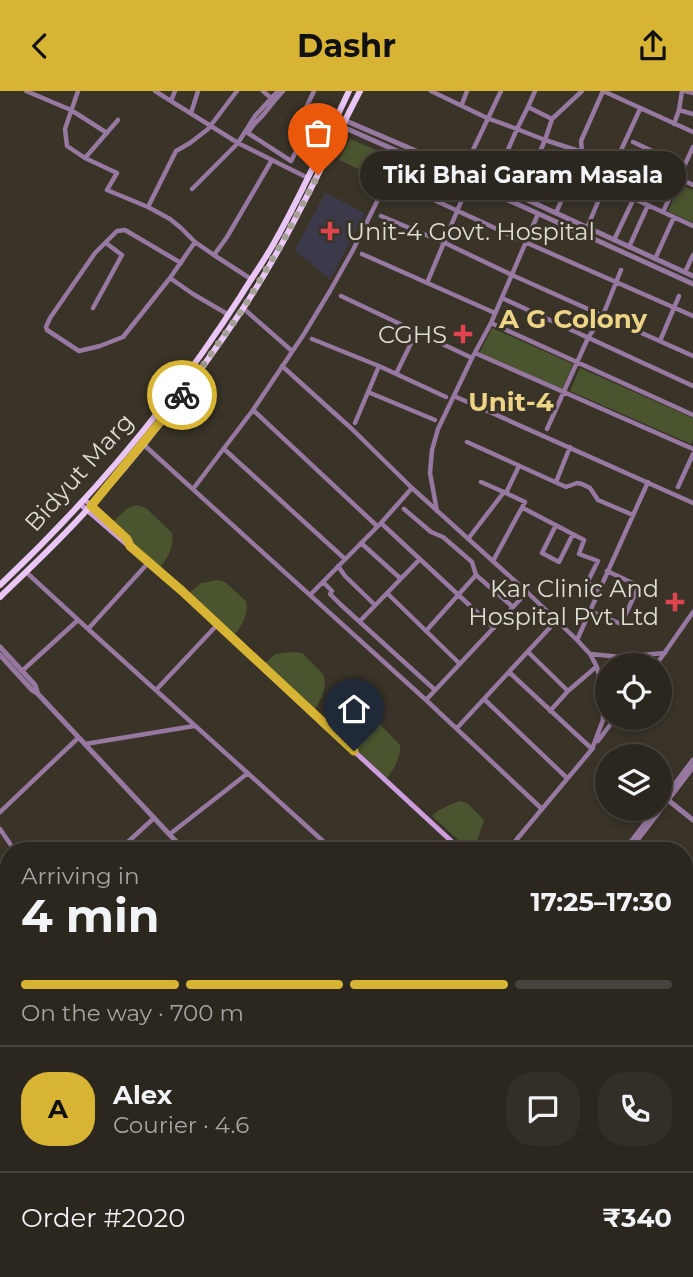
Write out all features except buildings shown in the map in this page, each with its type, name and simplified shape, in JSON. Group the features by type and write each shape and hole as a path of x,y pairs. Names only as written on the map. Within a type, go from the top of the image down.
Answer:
{"main road":[{"name":"Bidyut Marg","path":"0,597 89,508 143,444 182,396 243,309 282,243 339,122 349,91"},
{"name":"Bidyut Marg","path":"0,585 83,502 129,450 175,390 229,315 274,244 321,150 360,91"},
{"path":"175,390 182,396"},
{"path":"83,502 127,539 130,546 451,842"}],"street":[{"path":"26,91 71,110 107,133"},
{"path":"78,91 65,129 67,146 117,173 107,190 148,207 176,224 195,242 251,279"},
{"path":"155,91 238,143 308,178"},
{"path":"171,101 174,91"},
{"path":"191,113 198,91"},
{"path":"148,207 176,151 211,126 237,91"},
{"path":"262,91 271,98"},
{"path":"192,189 238,143 256,116 278,91"},
{"path":"283,91 248,133 291,161 313,120 303,114 314,91"},
{"path":"431,91 487,118 582,152"},
{"path":"462,104 467,91"},
{"path":"463,171 501,91"},
{"path":"492,184 535,91"},
{"path":"517,204 552,119 582,91"},
{"path":"556,213 582,152 581,141 603,91 693,132"},
{"path":"674,124 683,91 693,93"},
{"path":"528,107 552,119"},
{"path":"587,228 640,109"},
{"path":"679,110 693,114"},
{"path":"85,158 118,120"},
{"path":"339,122 401,153 693,284"},
{"path":"339,122 463,171 693,276"},
{"path":"304,137 321,150"},
{"path":"632,142 684,166"},
{"path":"663,212 693,147"},
{"path":"193,489 253,409 330,292 401,153"},
{"path":"619,155 693,185"},
{"path":"214,255 272,160"},
{"path":"574,171 693,226"},
{"path":"395,182 693,316"},
{"path":"427,283 463,197"},
{"path":"614,240 634,198"},
{"path":"629,247 648,205"},
{"path":"437,512 429,473 438,429 491,323 538,214"},
{"path":"381,216 693,356"},
{"path":"655,259 674,217"},
{"path":"181,263 122,229 117,230 96,253 50,318 47,330 76,350 82,351 123,337 170,278 181,263 195,242"},
{"path":"93,308 122,255 106,243"},
{"path":"362,254 495,313"},
{"path":"685,272 693,255"},
{"path":"547,429 588,338 603,315 621,270"},
{"path":"170,278 229,315"},
{"path":"341,296 416,333 564,392 693,451 678,487"},
{"path":"660,341 679,296"},
{"path":"502,298 693,386"},
{"path":"243,309 292,351"},
{"path":"491,323 693,415"},
{"path":"396,374 416,333"},
{"path":"312,339 446,397"},
{"path":"282,366 352,429 437,512 527,592 577,640 595,663"},
{"path":"355,423 379,366"},
{"path":"368,392 435,420"},
{"path":"454,396 693,503"},
{"path":"253,409 494,628"},
{"path":"467,442 566,488 577,483 586,486 598,500 633,516"},
{"path":"143,444 457,728 542,809"},
{"path":"556,482 570,447"},
{"path":"224,449 345,559"},
{"path":"468,539 505,493 519,466"},
{"path":"481,482 526,502 493,561"},
{"path":"577,640 648,482"},
{"path":"310,595 412,488"},
{"path":"523,508 584,540 579,554 598,561 587,583 599,589"},
{"path":"404,509 472,562 476,575 513,607"},
{"path":"556,525 542,553 559,562 573,534"},
{"path":"361,543 400,578"},
{"path":"360,621 419,560"},
{"path":"88,629 149,562"},
{"path":"338,566 375,605"},
{"path":"590,611 621,624 639,586 607,571"},
{"path":"26,572 324,842"},
{"path":"426,631 476,575"},
{"path":"323,582 332,591 330,594 435,690"},
{"path":"426,700 527,592"},
{"path":"388,594 460,664"},
{"path":"664,653 692,616"},
{"path":"20,673 78,620"},
{"path":"457,728 556,621"},
{"path":"156,691 217,625"},
{"path":"0,647 20,673"},
{"path":"528,652 568,691"},
{"path":"590,654 595,654"},
{"path":"0,655 34,685 38,694 177,842"},
{"path":"550,712 568,691 595,669"},
{"path":"509,672 592,749"},
{"path":"484,699 567,778"},
{"path":"85,744 195,726"},
{"path":"592,749 599,730"},
{"path":"514,842 606,730"},
{"path":"0,812 79,738"},
{"path":"672,788 693,760"},
{"path":"672,795 693,767"},
{"path":"170,834 248,773"},
{"path":"672,803 693,820"},
{"path":"128,842 154,818"},
{"path":"633,842 648,821"},
{"path":"634,842 651,821"}],"shaded area":[{"name":"Unit-4 Govt. Hospital","path":"325,193 365,213 330,280 295,250"}],"green space":[{"path":"350,139 393,157 382,180 339,160"},
{"path":"680,185 693,190 693,223 668,211"},
{"path":"492,328 573,364 562,390 479,354"},
{"path":"580,368 693,418 691,444 570,391"},
{"path":"137,505 146,508 172,533 170,551 160,567 111,523 128,508"},
{"path":"218,580 225,582 246,601 244,619 234,635 189,593 201,583"},
{"path":"302,653 323,674 323,692 315,709 264,664 275,654"},
{"path":"372,719 400,745 396,763 387,778 339,733 347,725"},
{"path":"459,801 467,803 484,820 477,842 460,842 432,816"}],"way so far":[{"path":"182,395 243,309 318,175"}],"place":[{"name":"Tiki Bhai Garam Masala","path":"318,175"},
{"name":"Unit-4 Govt. Hospital","path":"330,231"},
{"name":"CGHS","path":"463,334"},
{"name":"Kar Clinic And Hospital Pvt Ltd","path":"675,602"}],"district":[{"name":"A G Colony","path":"573,319"},
{"name":"Unit-4","path":"511,402"}],"route":[{"path":"182,395 91,506 127,539 130,546 354,751"}]}
